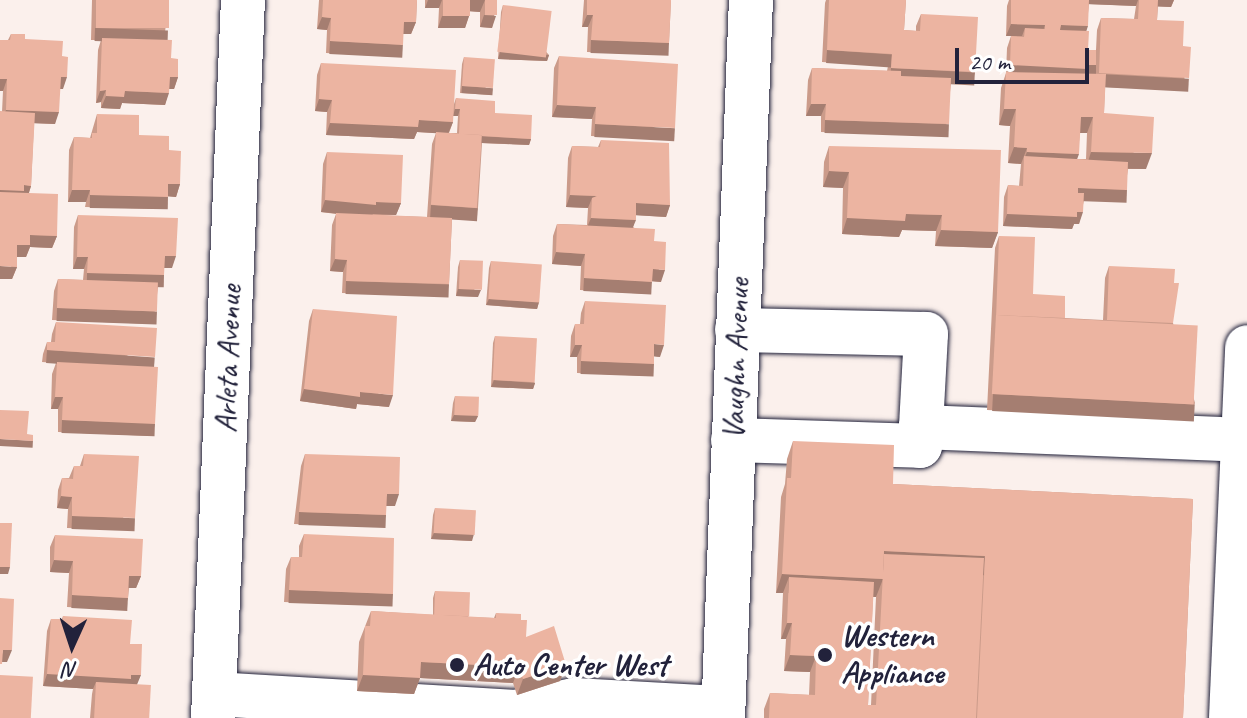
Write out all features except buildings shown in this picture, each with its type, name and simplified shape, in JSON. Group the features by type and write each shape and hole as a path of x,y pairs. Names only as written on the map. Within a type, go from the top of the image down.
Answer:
{"street":[{"name":"Arleta Avenue","path":"214,706 243,0"},
{"name":"Vaughn Avenue","path":"723,713 751,0"},
{"path":"733,440 920,446 926,334 737,330"},
{"path":"1231,718 1247,347"},
{"path":"921,427 1242,440"},
{"path":"214,706 515,712 574,700 723,713"}],"place":[{"name":"Western Appliance","path":"825,655"},
{"name":"Auto Center West","path":"457,665"}]}
